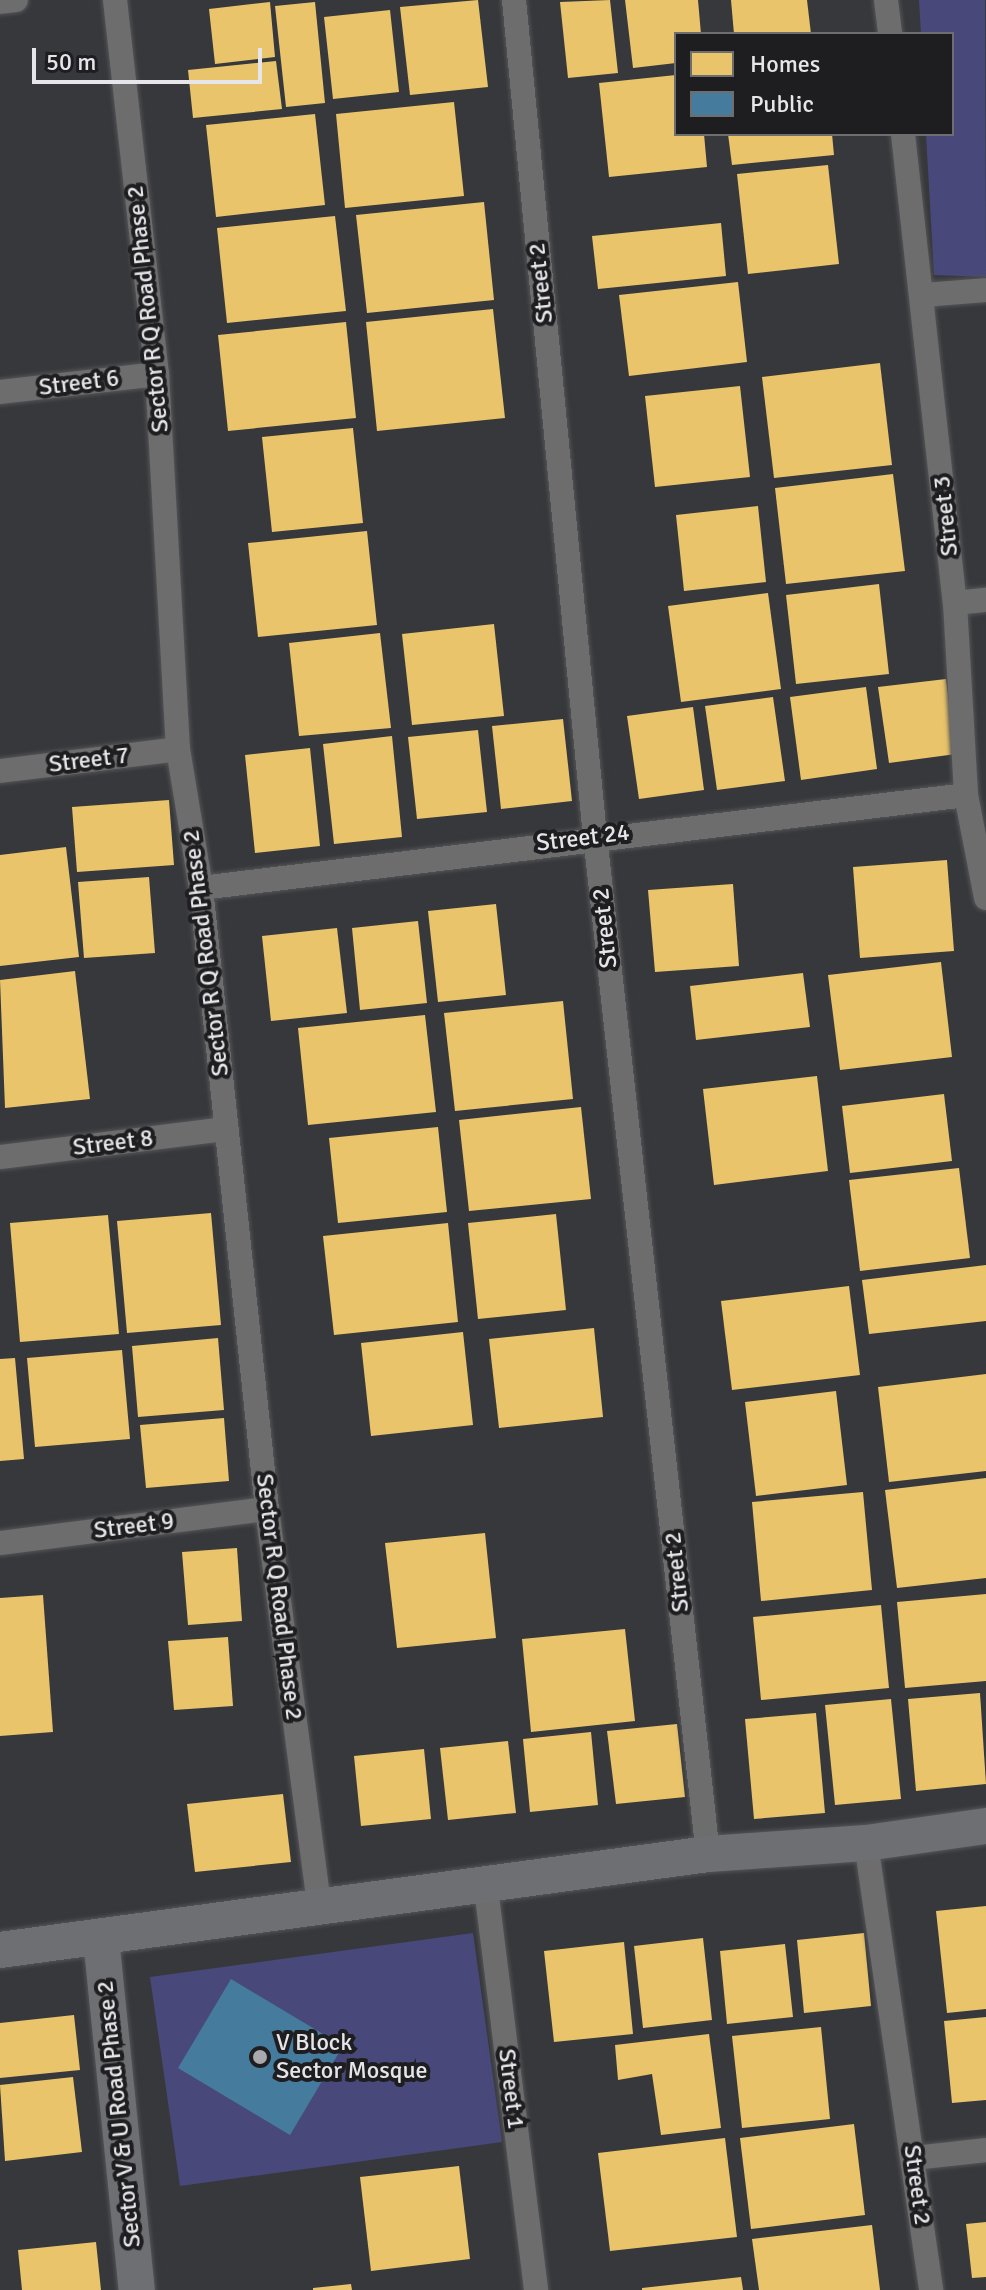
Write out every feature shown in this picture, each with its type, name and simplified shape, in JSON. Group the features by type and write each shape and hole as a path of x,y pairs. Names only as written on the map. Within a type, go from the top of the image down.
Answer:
{"street":[{"path":"0,2 16,0"},
{"name":"Sector R Q Road Phase 2","path":"115,0 157,374 178,749 201,888 267,1509 319,1905"},
{"name":"Street 2","path":"514,0 595,836 708,1854"},
{"path":"886,0 890,32"},
{"name":"Street 3","path":"903,136 955,603 966,795 986,898"},
{"path":"923,295 986,290"},
{"name":"Street 6","path":"0,392 157,374"},
{"path":"955,603 986,600"},
{"name":"Street 7","path":"0,771 178,749"},
{"name":"Street 24","path":"201,888 595,836 966,795"},
{"name":"Street 8","path":"0,1157 226,1129"},
{"name":"Street 9","path":"0,1543 267,1509"},
{"path":"0,1950 319,1905 486,1888 708,1854 866,1843 986,1826"},
{"name":"Street 2","path":"866,1843 931,2290"},
{"name":"Street 1","path":"486,1888 536,2290"},
{"name":"Sector V & U Road Phase 2","path":"101,1938 137,2290"},
{"path":"914,2158 986,2150"}],"shaded area":[{"path":"919,0 985,0 986,277 934,275 926,136 954,136 954,32 921,32"},
{"path":"473,1933 502,2142 180,2186 150,1977"}],"building: Homes":[{"path":"478,0 488,87 410,95 400,7"},
{"path":"610,0 618,73 568,78 560,2"},
{"path":"625,0 698,0 701,32 674,32 674,63 633,68"},
{"path":"731,0 807,0 811,32 734,32"},
{"path":"270,2 275,57 215,64 209,9"},
{"path":"315,2 325,103 286,107 275,6"},
{"path":"390,10 399,92 333,99 324,17"},
{"path":"276,61 282,109 193,118 188,70"},
{"path":"674,75 674,136 704,136 707,167 609,177 599,83"},
{"path":"454,102 464,196 345,208 336,114"},
{"path":"315,114 325,205 216,217 206,125"},
{"path":"728,136 832,136 834,155 732,165"},
{"path":"828,165 839,264 748,274 737,174"},
{"path":"484,202 494,300 367,313 356,215"},
{"path":"335,216 346,311 227,323 217,228"},
{"path":"721,223 726,276 598,289 592,236"},
{"path":"738,282 747,362 629,376 619,295"},
{"path":"493,309 505,418 377,431 366,322"},
{"path":"346,322 356,418 228,431 218,335"},
{"path":"880,363 892,465 774,478 762,377"},
{"path":"740,386 750,477 655,487 645,396"},
{"path":"353,428 363,523 272,532 262,437"},
{"path":"893,474 905,571 786,584 775,488"},
{"path":"758,506 766,582 684,591 676,515"},
{"path":"367,531 377,625 258,637 248,543"},
{"path":"879,584 889,674 796,684 786,595"},
{"path":"768,593 781,689 681,702 668,606"},
{"path":"494,624 504,716 412,725 402,634"},
{"path":"380,633 391,728 299,736 289,643"},
{"path":"946,679 956,754 889,763 878,687"},
{"path":"866,687 877,769 801,780 790,697"},
{"path":"773,697 785,781 717,790 705,706"},
{"path":"693,707 704,790 639,799 627,716"},
{"path":"563,719 572,801 501,809 492,726"},
{"path":"478,730 487,812 417,819 408,737"},
{"path":"392,736 402,837 334,844 323,744"},
{"path":"310,748 320,846 255,853 245,755"},
{"path":"169,800 174,865 77,872 72,807"},
{"path":"66,847 79,957 0,966 0,855"},
{"path":"947,860 954,951 860,958 853,867"},
{"path":"149,877 155,953 84,958 78,882"},
{"path":"733,884 739,966 655,972 648,890"},
{"path":"496,904 506,995 438,1002 428,911"},
{"path":"418,921 427,1003 360,1010 352,928"},
{"path":"337,928 347,1013 271,1021 262,936"},
{"path":"941,962 952,1057 840,1070 828,975"},
{"path":"75,971 90,1099 5,1108 0,980"},
{"path":"803,973 810,1027 696,1040 690,986"},
{"path":"563,1001 573,1099 455,1111 444,1013"},
{"path":"425,1015 436,1112 308,1125 298,1028"},
{"path":"817,1076 828,1171 714,1185 703,1089"},
{"path":"944,1094 952,1161 850,1173 842,1106"},
{"path":"581,1107 591,1199 469,1211 459,1120"},
{"path":"438,1127 447,1212 338,1223 329,1138"},
{"path":"959,1168 970,1258 860,1271 849,1180"},
{"path":"211,1213 221,1325 127,1333 117,1221"},
{"path":"556,1214 566,1310 478,1319 468,1223"},
{"path":"108,1215 119,1334 20,1342 10,1223"},
{"path":"448,1223 458,1322 334,1335 323,1236"},
{"path":"986,1265 986,1321 869,1334 862,1280"},
{"path":"849,1286 860,1375 732,1390 721,1301"},
{"path":"594,1328 603,1417 499,1428 489,1339"},
{"path":"463,1332 473,1425 371,1436 361,1343"},
{"path":"218,1338 224,1410 138,1417 132,1346"},
{"path":"122,1350 130,1439 35,1447 27,1358"},
{"path":"15,1358 24,1459 0,1461 0,1359"},
{"path":"986,1374 986,1471 889,1482 878,1387"},
{"path":"836,1391 847,1485 756,1496 745,1402"},
{"path":"224,1418 229,1481 146,1488 140,1425"},
{"path":"986,1478 986,1578 897,1588 885,1490"},
{"path":"863,1492 872,1590 761,1601 752,1502"},
{"path":"485,1533 496,1638 397,1648 385,1543"},
{"path":"237,1548 242,1621 188,1625 182,1552"},
{"path":"986,1594 986,1681 905,1688 897,1602"},
{"path":"43,1595 53,1732 0,1736 0,1598"},
{"path":"881,1605 889,1688 761,1700 753,1617"},
{"path":"625,1629 635,1721 531,1732 522,1639"},
{"path":"228,1637 233,1706 174,1710 168,1641"},
{"path":"980,1693 986,1784 916,1791 908,1699"},
{"path":"891,1699 901,1799 835,1805 825,1705"},
{"path":"816,1713 825,1813 754,1819 745,1719"},
{"path":"677,1724 685,1797 616,1804 607,1731"},
{"path":"591,1732 598,1805 530,1812 523,1739"},
{"path":"508,1741 516,1813 448,1820 440,1748"},
{"path":"424,1749 431,1819 361,1826 354,1756"},
{"path":"283,1794 291,1862 195,1872 187,1804"},
{"path":"986,1906 986,2009 947,2013 936,1911"},
{"path":"864,1933 871,2006 804,2013 797,1940"},
{"path":"703,1938 712,2020 643,2028 634,1946"},
{"path":"624,1942 633,2034 554,2042 544,1951"},
{"path":"785,1944 793,2017 727,2024 720,1951"},
{"path":"74,2015 80,2070 0,2078 0,2023"},
{"path":"986,2017 986,2100 952,2103 944,2021"},
{"path":"821,2027 830,2119 742,2128 732,2036"},
{"path":"709,2034 721,2128 661,2135 652,2074 618,2080 615,2045"},
{"path":"73,2077 82,2152 5,2161 0,2085"},
{"path":"854,2124 865,2215 751,2229 740,2138"},
{"path":"725,2138 737,2237 610,2251 598,2153"},
{"path":"459,2166 470,2259 371,2271 360,2177"},
{"path":"986,2222 986,2277 972,2278 966,2224"},
{"path":"872,2225 880,2290 759,2290 752,2239"},
{"path":"96,2242 101,2290 22,2290 18,2250"},
{"path":"741,2277 743,2290 642,2290 642,2288"},
{"path":"351,2284 352,2290 313,2290 313,2288"}],"building: Public":[{"name":"V Block Sector Mosque","path":"231,1979 343,2046 290,2135 178,2068"}],"place":[{"name":"V Block Sector Mosque","path":"260,2057"}]}
